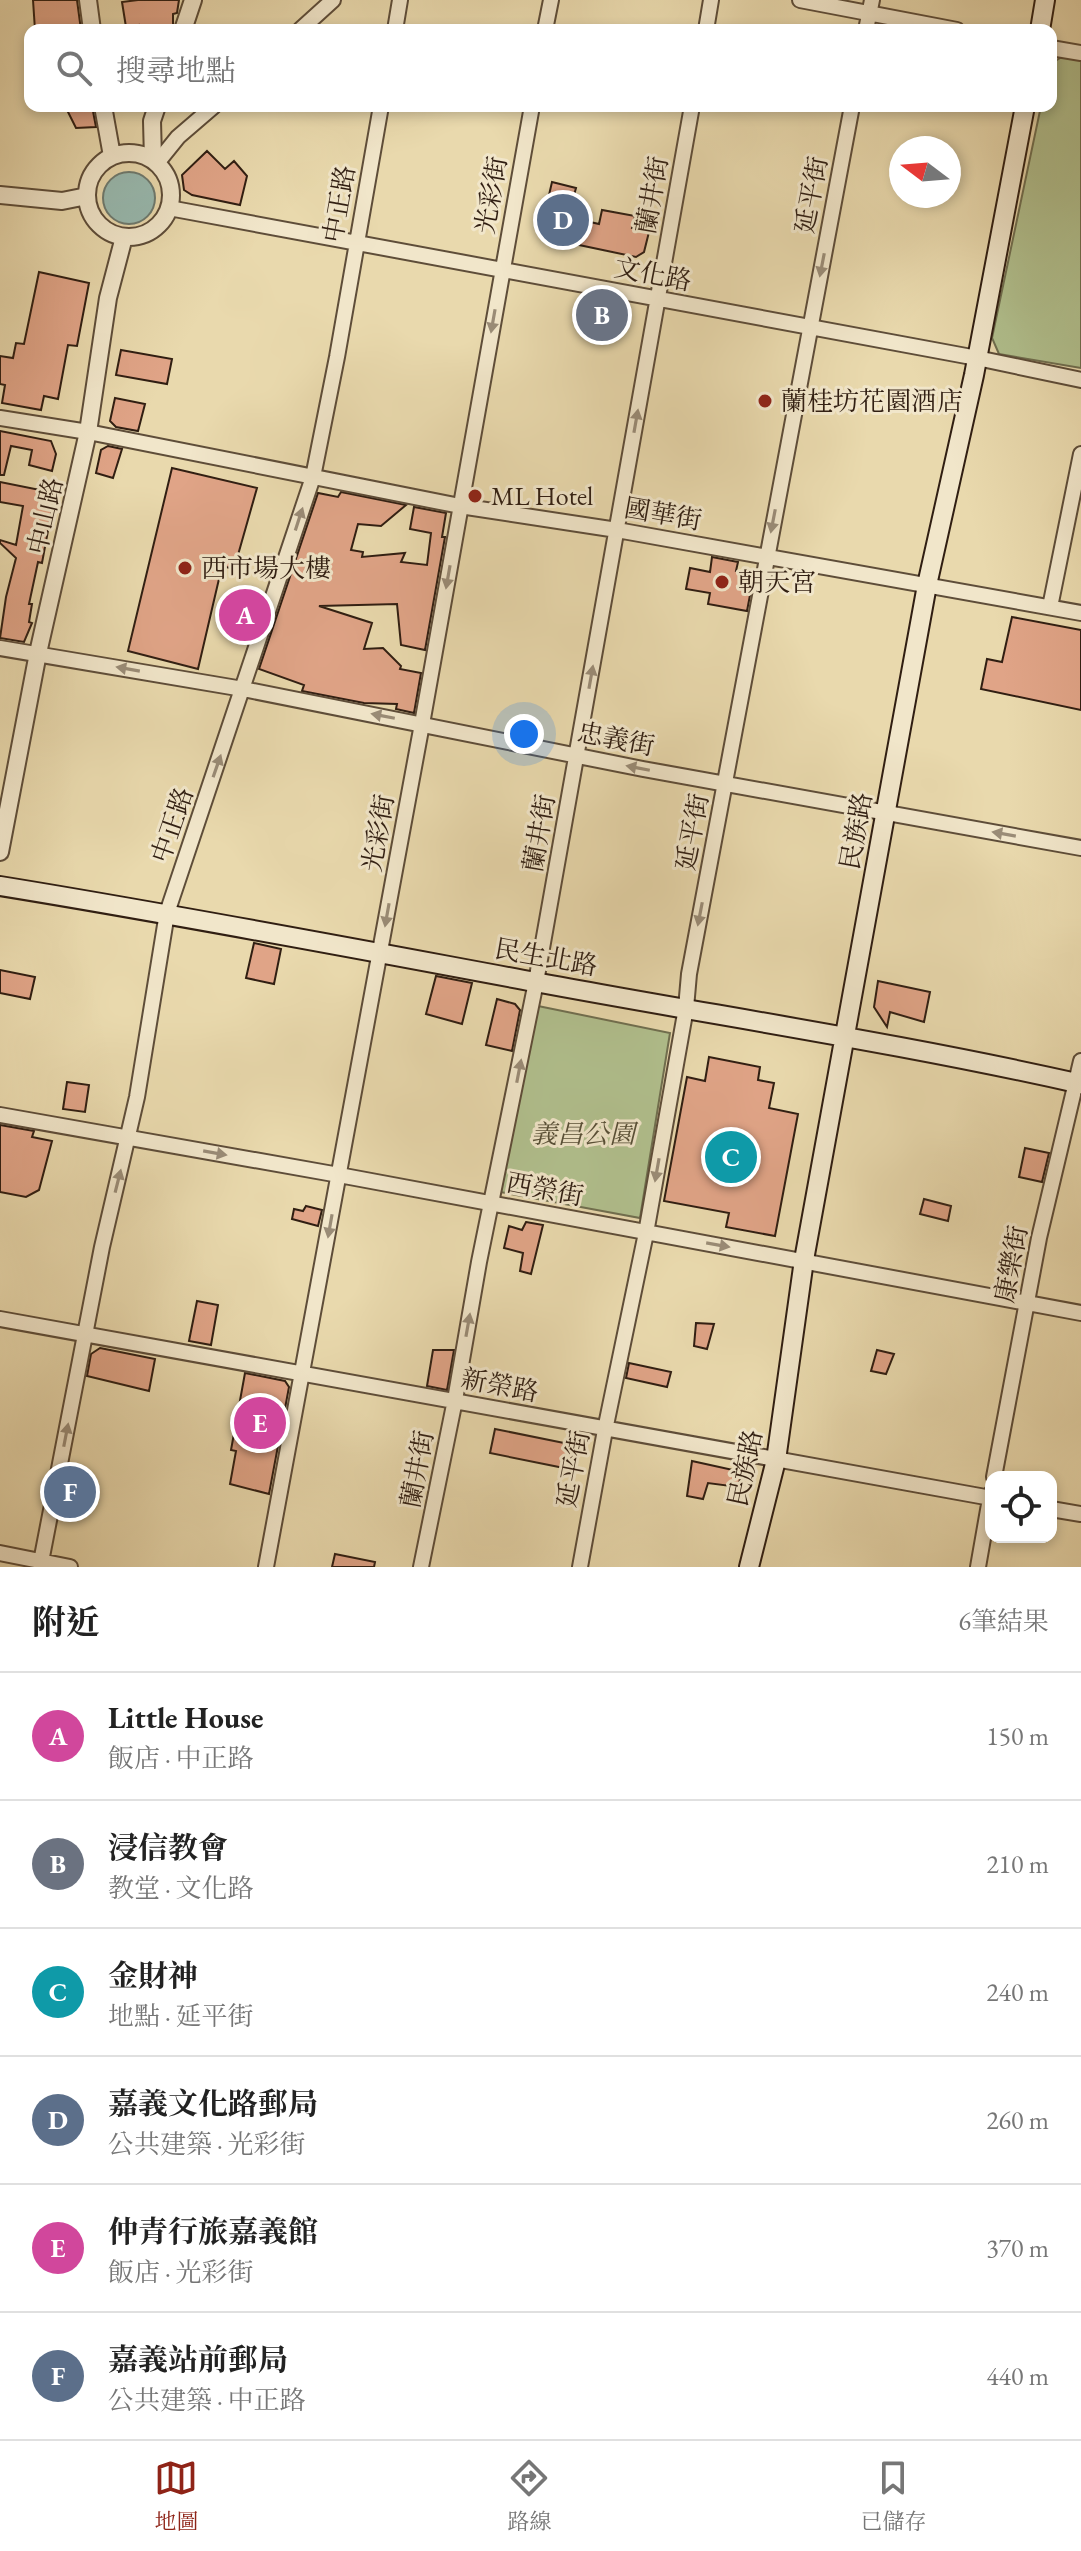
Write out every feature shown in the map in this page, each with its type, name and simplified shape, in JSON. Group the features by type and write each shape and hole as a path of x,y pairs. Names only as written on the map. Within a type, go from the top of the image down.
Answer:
{"main road":[{"path":"1041,24 1045,0"},
{"name":"民族路","path":"749,1567 776,1460 804,1260 927,585 977,358 1024,112"},
{"name":"民生北路","path":"0,886 167,913 846,1037 1079,1084"}],"street":[{"path":"88,0 91,24"},
{"path":"185,24 193,0"},
{"path":"307,24 333,0"},
{"path":"396,24 400,0"},
{"path":"546,24 551,0"},
{"path":"707,24 711,0"},
{"path":"800,0 871,7 935,24"},
{"path":"1057,49 1081,53"},
{"path":"104,112 112,156"},
{"path":"155,112 152,121 155,161 169,182 169,208 158,225 138,236 124,237 104,229 90,210 87,196 93,172 112,156 127,152 155,161"},
{"path":"155,161 207,112"},
{"name":"中正路","path":"41,1564 102,1247 129,1138 167,913 313,477 380,112"},
{"name":"光彩街","path":"266,1567 422,724 531,112"},
{"name":"蘭井街","path":"421,1567 536,982 691,112"},
{"name":"延平街","path":"580,1567 646,1233 686,1008 689,974 851,112"},
{"path":"0,195 62,201 87,196"},
{"name":"文化路","path":"169,208 1081,380"},
{"name":"中山路","path":"0,852 38,653 88,432 108,298 124,237"},
{"name":"國華街","path":"0,418 88,432 460,506 617,530 1081,613"},
{"path":"1050,607 1081,454"},
{"name":"忠義街","path":"0,648 243,689 577,756 1081,848"},
{"name":"康樂街","path":"995,1471 1039,1238 1079,1084 1081,1061"},
{"name":"西榮街","path":"0,1115 1081,1313"},
{"name":"新榮路","path":"0,1319 455,1400 605,1430 985,1495"},
{"path":"1057,1510 1081,1514"},
{"path":"978,1567 985,1529"},
{"path":"0,1553 41,1564 70,1567"}],"green space":[{"path":"1063,56 1081,59 1081,368 999,354 992,338 1040,112 1057,112 1057,60"},
{"name":"義昌公園","path":"538,1006 670,1033 640,1218 500,1192"}],"water":[{"path":"129,172 147,180 155,198 147,216 129,224 111,216 103,198 111,180"}],"building":[{"path":"33,0 77,0 80,24 35,24"},
{"path":"179,0 177,13 173,14 173,24 126,24 122,2"},
{"path":"68,112 93,112 96,127 76,128"},
{"path":"207,151 225,169 234,161 247,176 240,205 192,195 184,190 182,175"},
{"path":"552,182 576,188 568,217 599,224 602,210 635,216 632,228 649,232 644,252 636,257 546,238 541,230"},
{"path":"39,272 89,283 77,346 68,345 58,399 44,396 41,410 2,403 5,385 0,384 0,356 13,358 16,343 24,344"},
{"path":"121,350 172,359 167,384 116,375"},
{"path":"115,398 145,404 138,431 116,427 110,421"},
{"path":"0,431 51,441 56,454 52,471 29,465 32,450 11,446 4,475 0,475"},
{"path":"108,446 122,449 113,478 96,473 101,450"},
{"name":"西市場大樓","path":"172,468 257,488 234,569 222,566 198,669 128,651"},
{"path":"0,482 55,493 42,563 38,562 29,604 32,604 29,622 32,623 24,642 0,638 16,558 0,540 16,545 23,506 0,502"},
{"path":"341,492 406,505 381,526 358,524 351,550 363,552 362,557 405,553 401,562 427,565 431,533 410,529 414,507 446,513 442,537 445,537 425,650 401,645 397,604 319,606 372,623 364,649 383,648 401,666 400,669 421,673 414,713 396,709 397,704 364,703 302,691 304,685 259,669 318,493 338,497"},
{"name":"朝天宮","path":"712,557 738,562 736,571 754,574 747,611 708,604 710,593 686,589 690,568 710,572"},
{"path":"1012,617 1081,630 1081,710 981,689 987,659 1002,662"},
{"path":"254,943 281,949 274,984 246,978"},
{"path":"0,970 35,977 30,999 0,993"},
{"path":"436,976 472,983 462,1024 426,1014"},
{"path":"878,981 930,992 924,1022 890,1012 887,1027 874,1007"},
{"path":"497,999 515,1004 520,1010 512,1051 486,1045"},
{"path":"709,1057 760,1067 758,1080 774,1083 769,1108 798,1114 775,1236 726,1227 729,1213 664,1201 687,1077 705,1081"},
{"path":"67,1082 89,1085 85,1112 63,1109"},
{"path":"0,1125 34,1131 32,1137 52,1141 39,1190 26,1197 0,1192"},
{"path":"1025,1148 1049,1153 1042,1182 1019,1177"},
{"path":"924,1199 951,1206 948,1221 920,1214"},
{"path":"306,1206 322,1210 318,1226 292,1219 294,1209 303,1211"},
{"path":"526,1222 543,1225 531,1274 520,1271 523,1253 504,1248 509,1226 522,1230"},
{"path":"197,1301 218,1305 211,1345 189,1341"},
{"path":"696,1323 714,1324 707,1349 694,1346"},
{"path":"100,1348 155,1359 149,1391 87,1376 91,1354"},
{"path":"433,1350 454,1350 447,1390 427,1386"},
{"path":"877,1350 894,1354 886,1374 871,1371"},
{"path":"629,1363 671,1372 667,1387 626,1378"},
{"path":"245,1373 285,1381 289,1387 269,1494 230,1484 236,1451 231,1450"},
{"path":"495,1429 574,1445 569,1469 490,1453"},
{"path":"692,1461 742,1472 738,1487 708,1483 703,1499 687,1496"},
{"path":"335,1554 375,1562 374,1567 332,1567"}],"place":[{"name":"嘉義文化路郵局","path":"563,220"},
{"name":"浸信教會","path":"602,315"},
{"name":"蘭桂坊花園酒店","path":"765,401"},
{"name":"ML Hotel","path":"475,496"},
{"name":"西市場大樓","path":"185,568"},
{"name":"朝天宮","path":"722,582"},
{"name":"Little House","path":"245,615"},
{"name":"金財神","path":"731,1157"},
{"name":"仲青行旅嘉義館","path":"260,1423"},
{"name":"嘉義站前郵局","path":"70,1492"}]}
